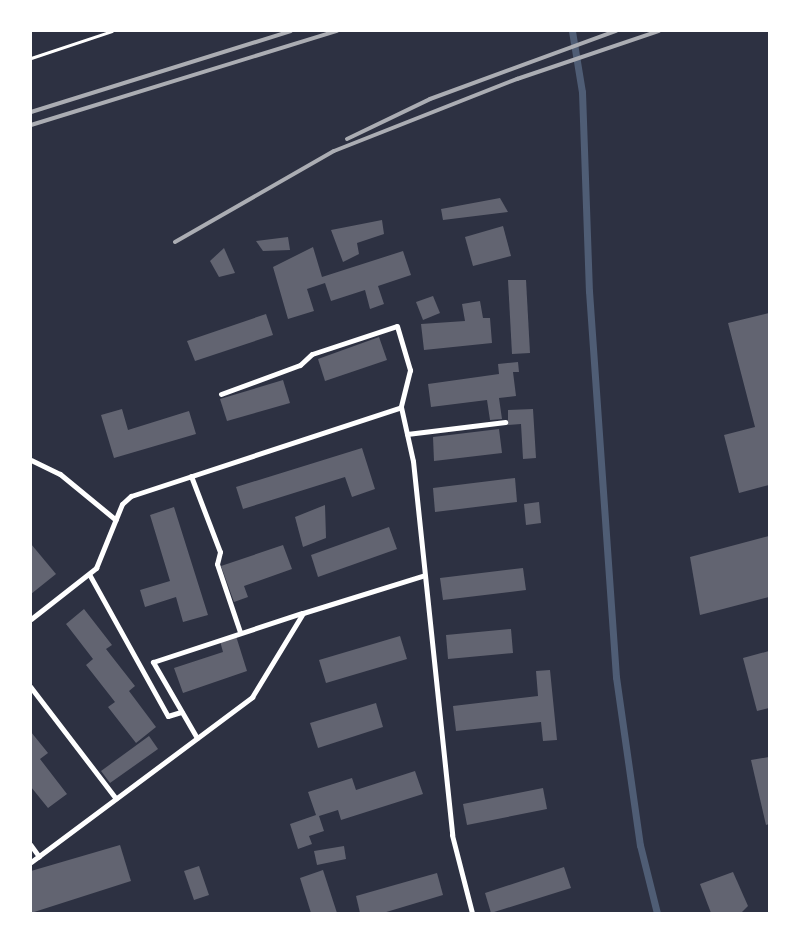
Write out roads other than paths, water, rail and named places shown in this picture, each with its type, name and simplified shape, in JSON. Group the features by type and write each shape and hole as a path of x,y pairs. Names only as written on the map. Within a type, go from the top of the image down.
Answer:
{"street":[{"path":"221,394 300,365 312,354 397,326 410,370 401,408 407,434 452,834 472,913"},
{"path":"31,619 90,574 116,520 131,496 401,408"},
{"path":"407,434 505,422"},
{"path":"31,460 60,474 116,520"},
{"path":"191,476 220,552 217,564 240,632"},
{"path":"90,574 168,716 181,712"},
{"path":"197,738 153,662 240,632 422,576"},
{"path":"31,862 252,697 266,680 303,613"},
{"path":"31,687 116,798"},
{"path":"31,845 39,856"}],"waterway":[{"path":"572,31 582,92 589,291 616,677 640,845 657,913"}],"railway":[{"path":"31,112 291,31"},
{"path":"31,125 337,31"},
{"path":"347,139 430,99 616,31"},
{"path":"175,242 334,151 517,79 659,31"}]}
